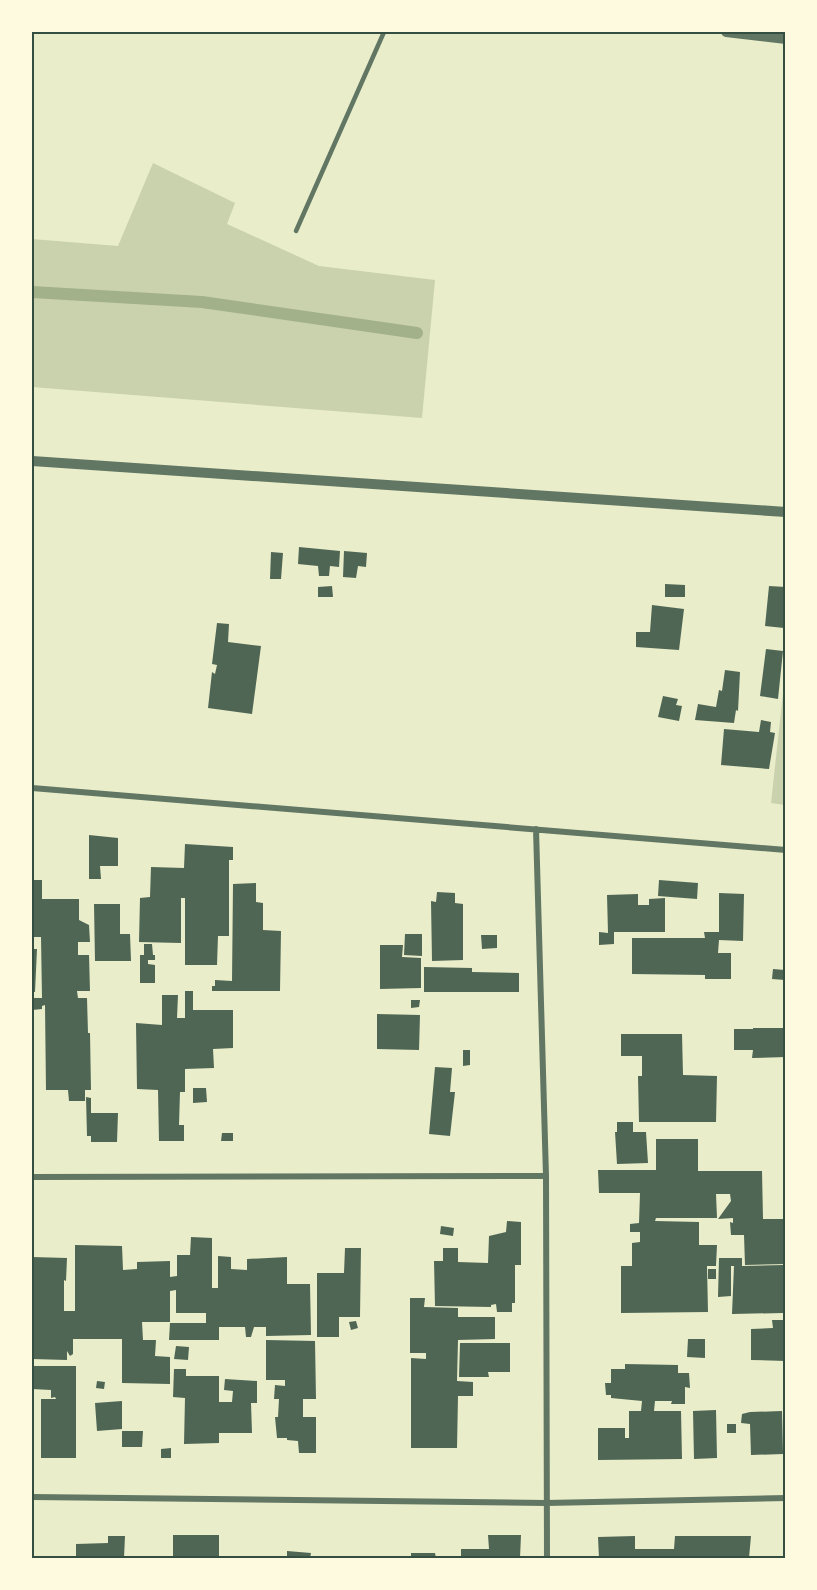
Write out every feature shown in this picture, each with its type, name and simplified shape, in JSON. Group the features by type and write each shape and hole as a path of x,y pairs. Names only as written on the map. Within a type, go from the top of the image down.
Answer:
{"street":[{"path":"726,32 786,39"},
{"path":"32,461 786,512"},
{"path":"32,788 786,850"},
{"path":"536,829 546,1176 547,1558"},
{"path":"32,1177 546,1176"},
{"path":"32,1497 546,1503 786,1498"}],"lane":[{"path":"296,231 384,32"}],"green space":[{"path":"153,163 235,203 227,224 319,266 435,280 422,418 32,387 32,239 118,246"},
{"path":"785,675 786,805 771,803"}],"building":[{"path":"299,547 340,551 339,567 330,566 329,576 319,576 318,566 298,564"},
{"path":"344,551 367,553 366,567 358,566 356,578 343,577"},
{"path":"271,552 283,553 281,579 270,579"},
{"path":"665,584 685,585 685,597 665,597"},
{"path":"332,586 333,597 318,597 318,587"},
{"path":"769,586 786,587 784,628 765,626"},
{"path":"652,605 684,609 679,650 636,647 636,632 650,632"},
{"path":"217,623 229,624 228,642 261,646 252,714 208,708 212,672 215,674 217,665 212,664"},
{"path":"766,649 783,651 778,699 760,696"},
{"path":"725,670 740,672 738,711 736,710 734,723 695,720 698,704 716,707 719,690 722,691"},
{"path":"663,696 678,699 676,705 682,706 679,721 658,717"},
{"path":"761,720 771,722 770,732 775,733 769,769 721,765 724,729 759,732"},
{"path":"89,835 118,838 118,866 100,866 101,879 89,879"},
{"path":"185,844 233,847 233,860 229,860 229,936 218,936 217,965 185,965 185,898 181,898 181,943 139,942 140,898 150,897 151,867 184,868"},
{"path":"32,880 42,880 42,899 79,899 79,920 89,925 90,942 78,942 78,955 89,955 90,991 77,991 78,998 87,998 88,1033 90,1033 91,1090 85,1090 85,1101 69,1101 68,1090 46,1090 45,1005 42,1009 32,1010 32,998 42,998 41,937 32,937"},
{"path":"659,880 698,883 697,899 658,896"},
{"path":"256,883 256,902 263,903 263,930 281,931 280,991 212,991 215,980 232,981 233,884"},
{"path":"437,892 455,893 455,903 463,904 463,960 432,961 431,901 436,902"},
{"path":"719,893 744,894 743,941 719,940 718,953 731,953 731,979 705,979 705,975 632,974 632,938 705,938 704,932 719,932"},
{"path":"638,894 638,905 649,905 649,899 665,898 665,932 614,932 614,944 599,945 599,932 608,933 607,895"},
{"path":"94,904 120,904 120,934 130,934 131,961 95,961"},
{"path":"405,934 422,934 422,956 404,955"},
{"path":"481,935 497,935 497,948 482,949"},
{"path":"144,944 152,944 155,960 148,960 148,964 155,965 155,983 140,983 140,955 144,955"},
{"path":"380,945 403,945 402,957 421,958 421,988 380,989"},
{"path":"32,949 37,949 35,992 32,992"},
{"path":"424,967 472,968 472,972 519,973 519,992 424,992"},
{"path":"773,969 785,970 785,980 772,979"},
{"path":"185,991 193,991 193,1010 233,1010 233,1048 213,1049 214,1068 185,1069 185,1092 180,1092 179,1125 184,1125 184,1141 159,1141 158,1090 137,1089 136,1023 162,1025 162,995 178,995 177,1018 185,1018"},
{"path":"411,1000 420,1000 419,1007 411,1008"},
{"path":"377,1014 420,1015 419,1050 377,1049"},
{"path":"786,1028 786,1057 752,1058 753,1050 734,1050 734,1029"},
{"path":"621,1034 682,1034 683,1075 717,1076 716,1122 639,1122 638,1076 642,1076 642,1056 621,1056"},
{"path":"463,1050 470,1050 470,1065 463,1066"},
{"path":"435,1067 452,1068 450,1092 455,1092 450,1136 429,1134"},
{"path":"193,1088 206,1088 207,1102 193,1103"},
{"path":"86,1097 91,1098 91,1113 118,1113 117,1142 91,1142 91,1136 87,1136"},
{"path":"617,1122 633,1122 633,1132 646,1132 648,1163 617,1164 615,1132 617,1132"},
{"path":"222,1133 233,1133 233,1141 221,1141"},
{"path":"656,1139 698,1139 698,1171 762,1171 763,1219 786,1219 786,1264 745,1265 744,1235 731,1235 730,1222 733,1223 733,1218 718,1219 731,1201 730,1194 716,1194 717,1218 656,1218 655,1221 699,1222 699,1245 717,1245 716,1266 707,1266 708,1312 621,1313 621,1266 632,1266 632,1243 640,1242 640,1232 630,1232 630,1224 639,1223 640,1193 599,1193 598,1170 656,1170"},
{"path":"507,1221 521,1222 521,1265 515,1265 515,1303 512,1303 512,1312 497,1312 496,1304 491,1307 435,1306 434,1261 443,1261 443,1248 458,1248 458,1262 488,1263 489,1236 506,1232"},
{"path":"441,1226 454,1228 453,1236 440,1234"},
{"path":"191,1237 212,1238 212,1288 218,1288 218,1256 231,1257 231,1269 247,1270 247,1259 287,1257 287,1284 310,1284 311,1335 266,1336 266,1327 254,1327 251,1337 246,1337 245,1327 219,1327 219,1340 169,1340 170,1323 206,1323 206,1313 176,1313 176,1290 170,1291 170,1322 142,1322 143,1340 156,1340 155,1356 170,1357 170,1384 122,1383 122,1339 73,1339 73,1354 70,1356 67,1351 67,1360 32,1359 32,1257 67,1258 64,1311 75,1311 75,1245 122,1246 123,1270 137,1269 137,1262 170,1261 170,1277 177,1276 177,1255 190,1255"},
{"path":"345,1248 361,1248 360,1317 339,1317 339,1337 317,1337 317,1273 344,1273"},
{"path":"719,1258 742,1258 742,1266 783,1265 783,1269 786,1269 786,1279 783,1279 783,1313 732,1314 734,1266 731,1266 731,1296 718,1297"},
{"path":"708,1269 716,1269 716,1279 708,1279"},
{"path":"410,1298 425,1298 424,1307 458,1308 458,1317 495,1317 495,1339 458,1340 457,1381 473,1382 473,1396 458,1396 457,1448 411,1448 411,1358 426,1359 426,1353 410,1353"},
{"path":"772,1320 786,1320 786,1361 751,1360 751,1329 773,1328"},
{"path":"356,1321 358,1328 351,1330 349,1322"},
{"path":"688,1339 705,1339 705,1358 687,1357"},
{"path":"266,1340 315,1341 316,1399 303,1399 303,1417 316,1417 316,1453 299,1453 298,1441 277,1438 275,1417 278,1417 279,1399 274,1399 275,1385 285,1386 285,1380 266,1380"},
{"path":"460,1343 510,1343 510,1372 488,1372 489,1377 459,1377"},
{"path":"176,1346 189,1347 188,1360 174,1359"},
{"path":"625,1364 678,1365 678,1373 689,1373 690,1388 685,1387 685,1404 655,1401 654,1411 681,1411 682,1459 598,1460 598,1428 625,1428 625,1438 629,1438 629,1411 641,1411 642,1401 611,1398 611,1395 606,1395 605,1383 611,1383 611,1369 625,1369"},
{"path":"32,1366 76,1366 76,1458 41,1458 41,1399 56,1399 51,1398 51,1390 32,1389"},
{"path":"174,1369 186,1369 186,1376 219,1376 219,1402 232,1402 233,1391 224,1390 225,1379 257,1381 257,1403 251,1403 252,1433 219,1433 219,1443 184,1444 185,1398 173,1397"},
{"path":"97,1381 105,1382 104,1389 96,1388"},
{"path":"122,1401 122,1429 97,1431 95,1403"},
{"path":"716,1410 717,1458 694,1459 693,1411"},
{"path":"782,1411 783,1454 751,1455 750,1424 741,1423 742,1414"},
{"path":"727,1424 736,1424 736,1433 727,1433"},
{"path":"122,1431 143,1431 142,1447 122,1447"},
{"path":"171,1448 171,1458 161,1458 161,1449"},
{"path":"173,1535 219,1535 219,1558 173,1558"},
{"path":"488,1535 521,1535 520,1558 461,1558 461,1549 489,1549"},
{"path":"108,1536 125,1536 124,1558 76,1558 76,1544 108,1543"},
{"path":"635,1536 635,1549 674,1549 675,1536 751,1536 749,1558 599,1558 598,1537"},
{"path":"287,1551 311,1553 310,1558 287,1558"},
{"path":"411,1553 435,1553 436,1558 411,1558"}],"waterway":[{"path":"32,292 202,302 417,333"}]}
